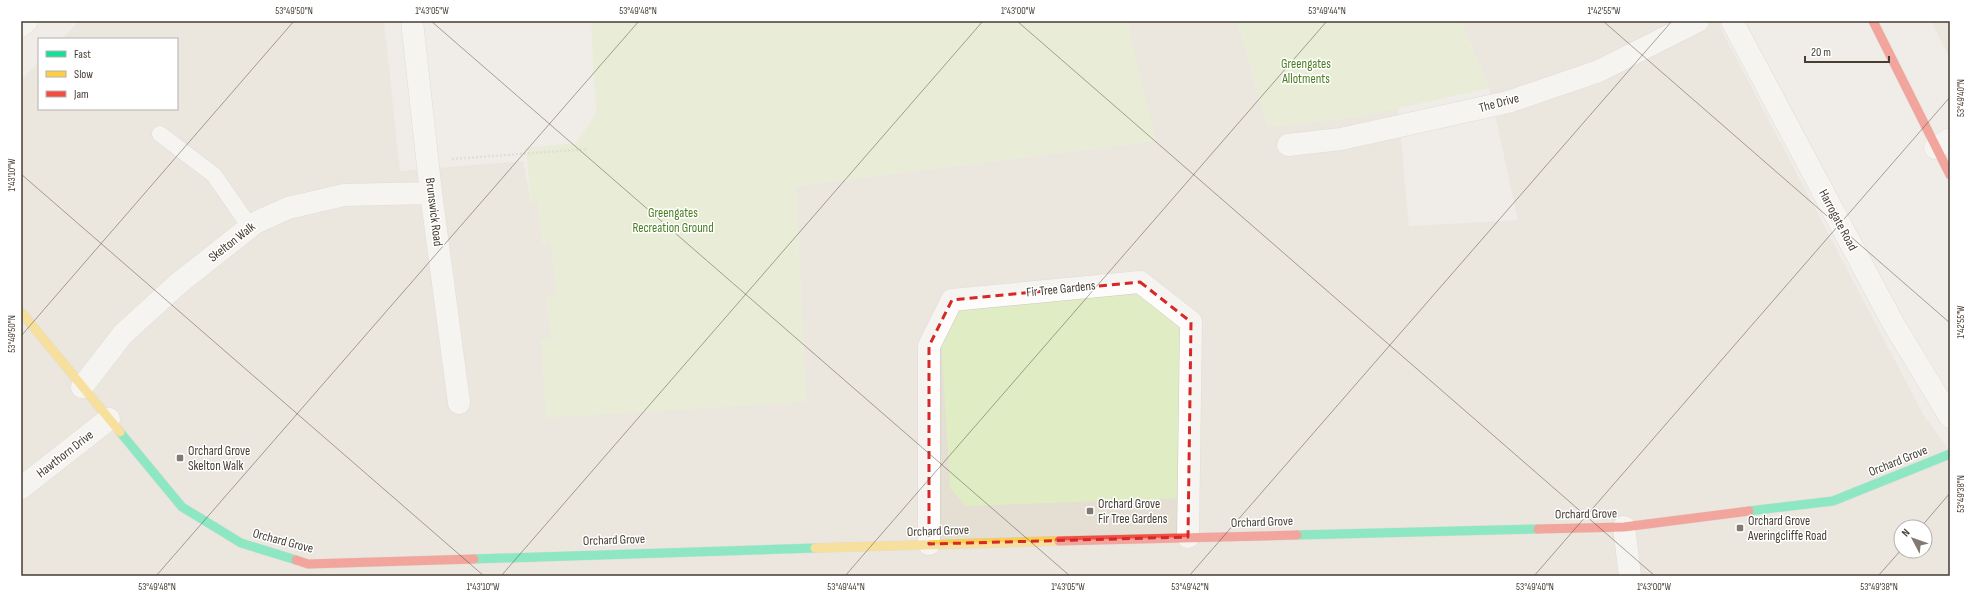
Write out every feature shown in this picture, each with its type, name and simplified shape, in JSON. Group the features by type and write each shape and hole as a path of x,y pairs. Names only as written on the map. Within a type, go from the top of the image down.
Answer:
{"main road":[{"path":"1873,21 1943,143 1950,175"},
{"name":"Orchard Grove","path":"21,312 182,507 241,543 308,564 929,544 1624,526 1833,501 1950,454"}],"street":[{"path":"21,26 26,21"},
{"name":"Brunswick Road","path":"412,21 431,193 459,403"},
{"name":"The Drive","path":"1288,145 1340,139 1508,102 1599,71 1698,21"},
{"name":"Harrogate Road","path":"1732,21 1893,323 1950,417"},
{"name":"Skelton Walk","path":"82,387 123,334 179,283 255,222 288,208 344,196 431,193"},
{"name":"Fir Tree Gardens","path":"929,544 928,346 952,300 1140,282 1191,322 1188,537"},
{"name":"Hawthorn Drive","path":"21,488 109,420"},
{"path":"1624,526 1630,576"}],"lane":[{"path":"160,134 214,176 250,227"}],"path":[{"path":"428,161 588,149"}],"highlighted area":[{"path":"1140,282 1191,322 1188,537 929,544 929,346 952,300"}],"shaded area":[{"path":"79,21 384,21 400,171 523,161 531,203 538,203 542,243 551,242 557,296 546,298 551,338 806,402 796,186 1155,141 1127,21 1237,21 1268,127 1363,116 1398,108 1409,226 1518,220 1489,88 1461,21 1721,21 1720,27 1923,414 1950,451 1950,576 21,576 21,80 38,63 38,110 178,110 178,38 63,38"},
{"path":"1931,21 1950,21 1950,59"}],"green space":[{"name":"Greengates Recreation Ground","path":"591,21 1127,21 1156,141 796,186 806,402 546,418 541,341 551,338 546,298 557,296 551,242 542,244 538,203 531,203 526,148 576,143 596,114"},
{"name":"Greengates Allotments","path":"1237,21 1461,21 1489,88 1363,116 1268,127"},
{"path":"1153,292 1181,325 1180,498 966,506 950,488 941,338 958,305"}],"traffic: fast":[{"path":"120,432 182,507 241,543 296,560"},
{"path":"1749,511 1833,501 1950,454"},
{"path":"1297,535 1538,529"},
{"path":"474,559 815,548"}],"traffic: slow":[{"path":"21,312 120,432"},
{"path":"815,548 1059,541"}],"traffic: jam":[{"path":"1873,21 1950,175"},
{"path":"1538,529 1624,527 1749,511"},
{"path":"1059,541 1297,535"},
{"path":"296,560 308,564 474,559"}],"place":[{"name":"Orchard Grove Skelton Walk","path":"180,458"},
{"name":"Orchard Grove Fir Tree Gardens","path":"1090,511"},
{"name":"Orchard Grove Averingcliffe Road","path":"1740,528"}]}
